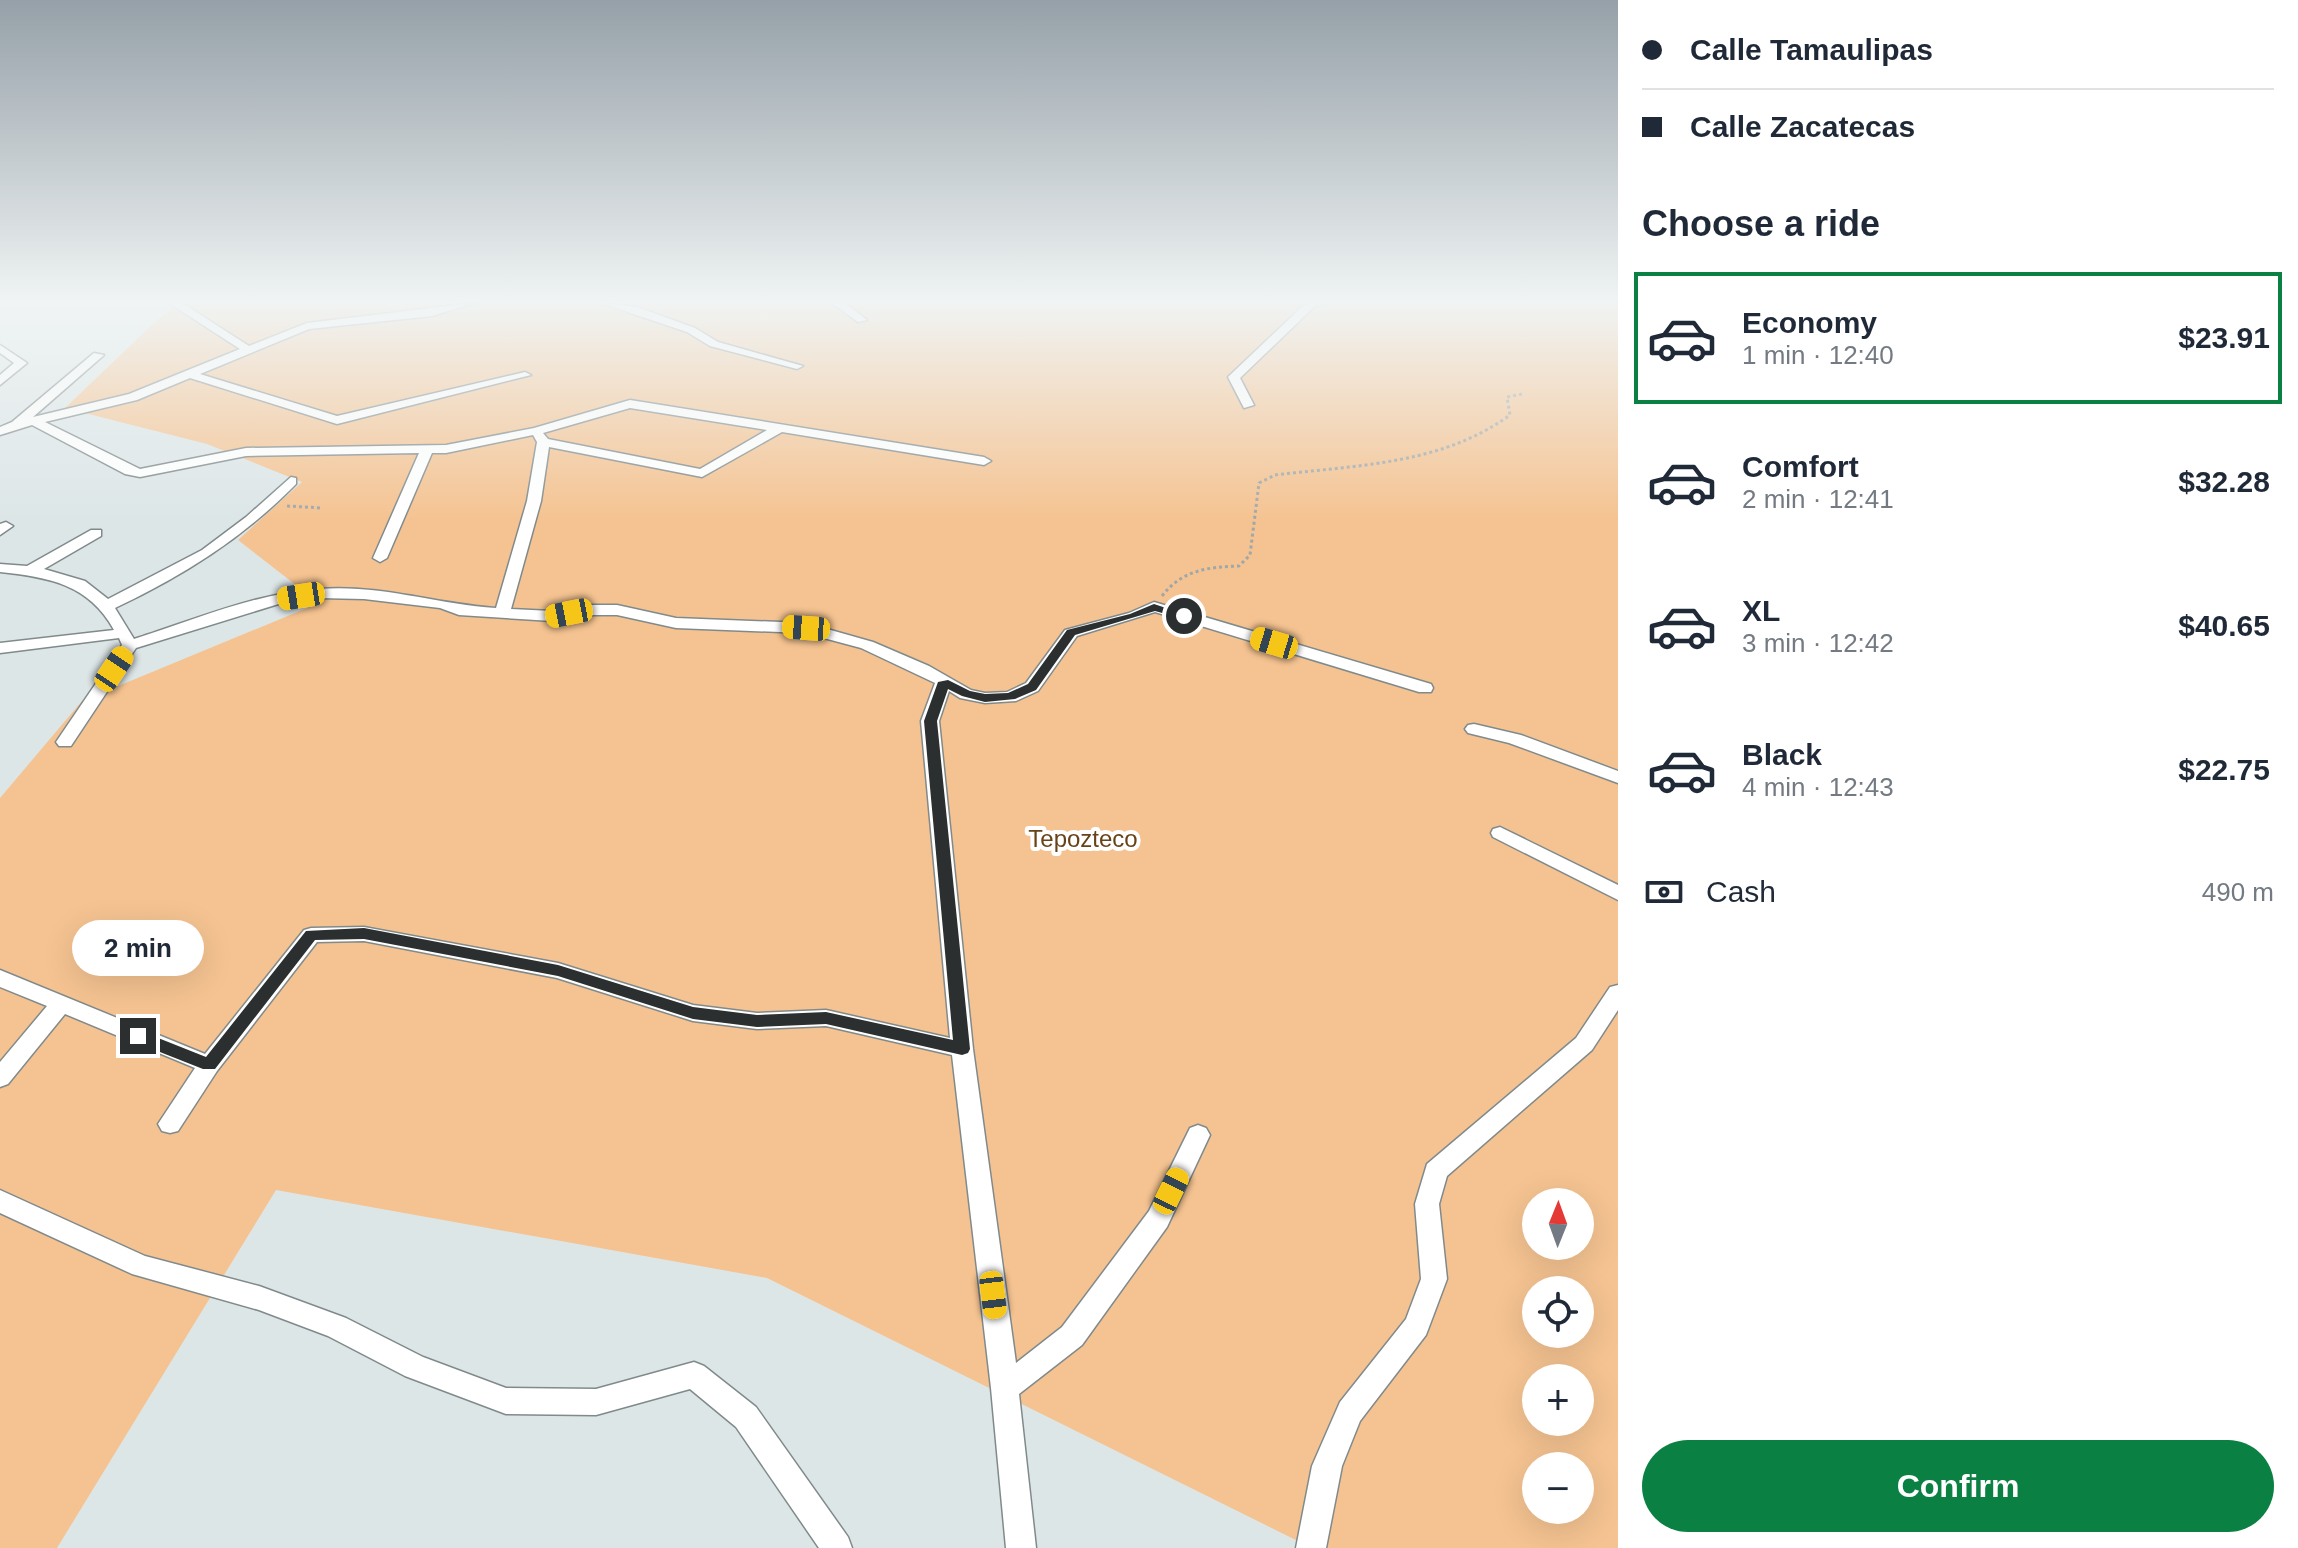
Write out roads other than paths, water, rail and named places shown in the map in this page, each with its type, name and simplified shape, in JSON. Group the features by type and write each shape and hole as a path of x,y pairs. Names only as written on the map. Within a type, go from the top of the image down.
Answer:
{"street":[{"path":"16,425 74,375"},
{"path":"0,431 32,420 133,397 186,375"},
{"path":"193,375 337,420 524,375"},
{"path":"1236,375 1234,377 1248,405"},
{"path":"32,420 130,471 140,473 246,452 426,451 539,436 630,404 984,461"},
{"path":"539,436 629,461 702,473 778,429"},
{"path":"502,613 534,501 539,436"},
{"path":"380,558 426,451"},
{"path":"108,605 174,574 218,548 269,505 291,481"},
{"path":"29,571 96,533"},
{"path":"0,568 66,578 96,592 108,605 127,639"},
{"path":"0,648 127,639 283,598 320,593 411,598 459,610 552,616 586,610 617,610 676,623 806,628 867,645 975,696 1010,697 1032,687 1071,633 1134,616 1154,607 1425,688"},
{"path":"65,742 127,639"},
{"path":"944,682 930,721 962,1049 1005,1388 1021,1548"},
{"path":"1474,729 1515,739 1618,777"},
{"path":"1500,833 1618,893"},
{"path":"170,1124 209,1065 311,935 364,934 558,971 693,1013 757,1021 826,1018 962,1049"},
{"path":"0,978 209,1065"},
{"path":"1311,1548 1327,1466 1350,1412 1417,1326 1434,1279 1427,1204 1436,1171 1584,1044 1617,996"},
{"path":"0,1078 60,1005"},
{"path":"1005,1388 1072,1336 1158,1219 1198,1135"},
{"path":"0,1201 141,1266 259,1298 337,1327 415,1367 506,1401 596,1402 694,1375 746,1417 837,1548"}],"park label":[{"name":"Tepozteco","path":"1083,838"}]}
